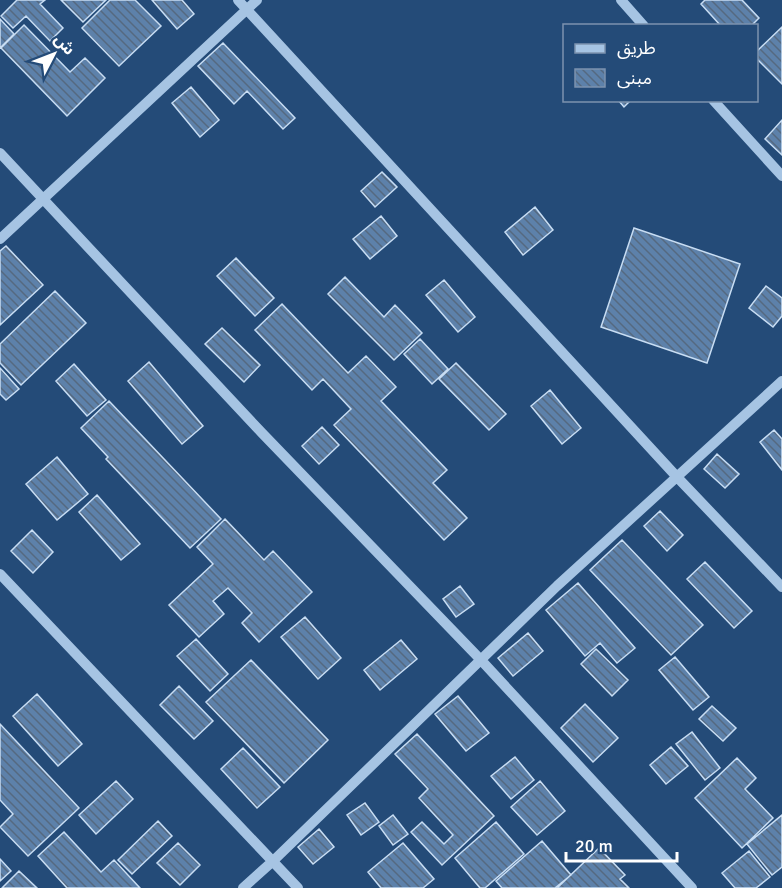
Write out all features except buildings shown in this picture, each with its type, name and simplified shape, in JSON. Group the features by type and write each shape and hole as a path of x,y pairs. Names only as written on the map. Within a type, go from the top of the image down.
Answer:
{"street":[{"path":"238,0 677,477 782,587"},
{"path":"0,239 257,0"},
{"path":"621,0 642,24"},
{"path":"715,102 782,176"},
{"path":"0,153 262,433 480,659 692,888"},
{"path":"243,888 556,586 782,381"},
{"path":"0,574 298,888"}]}
